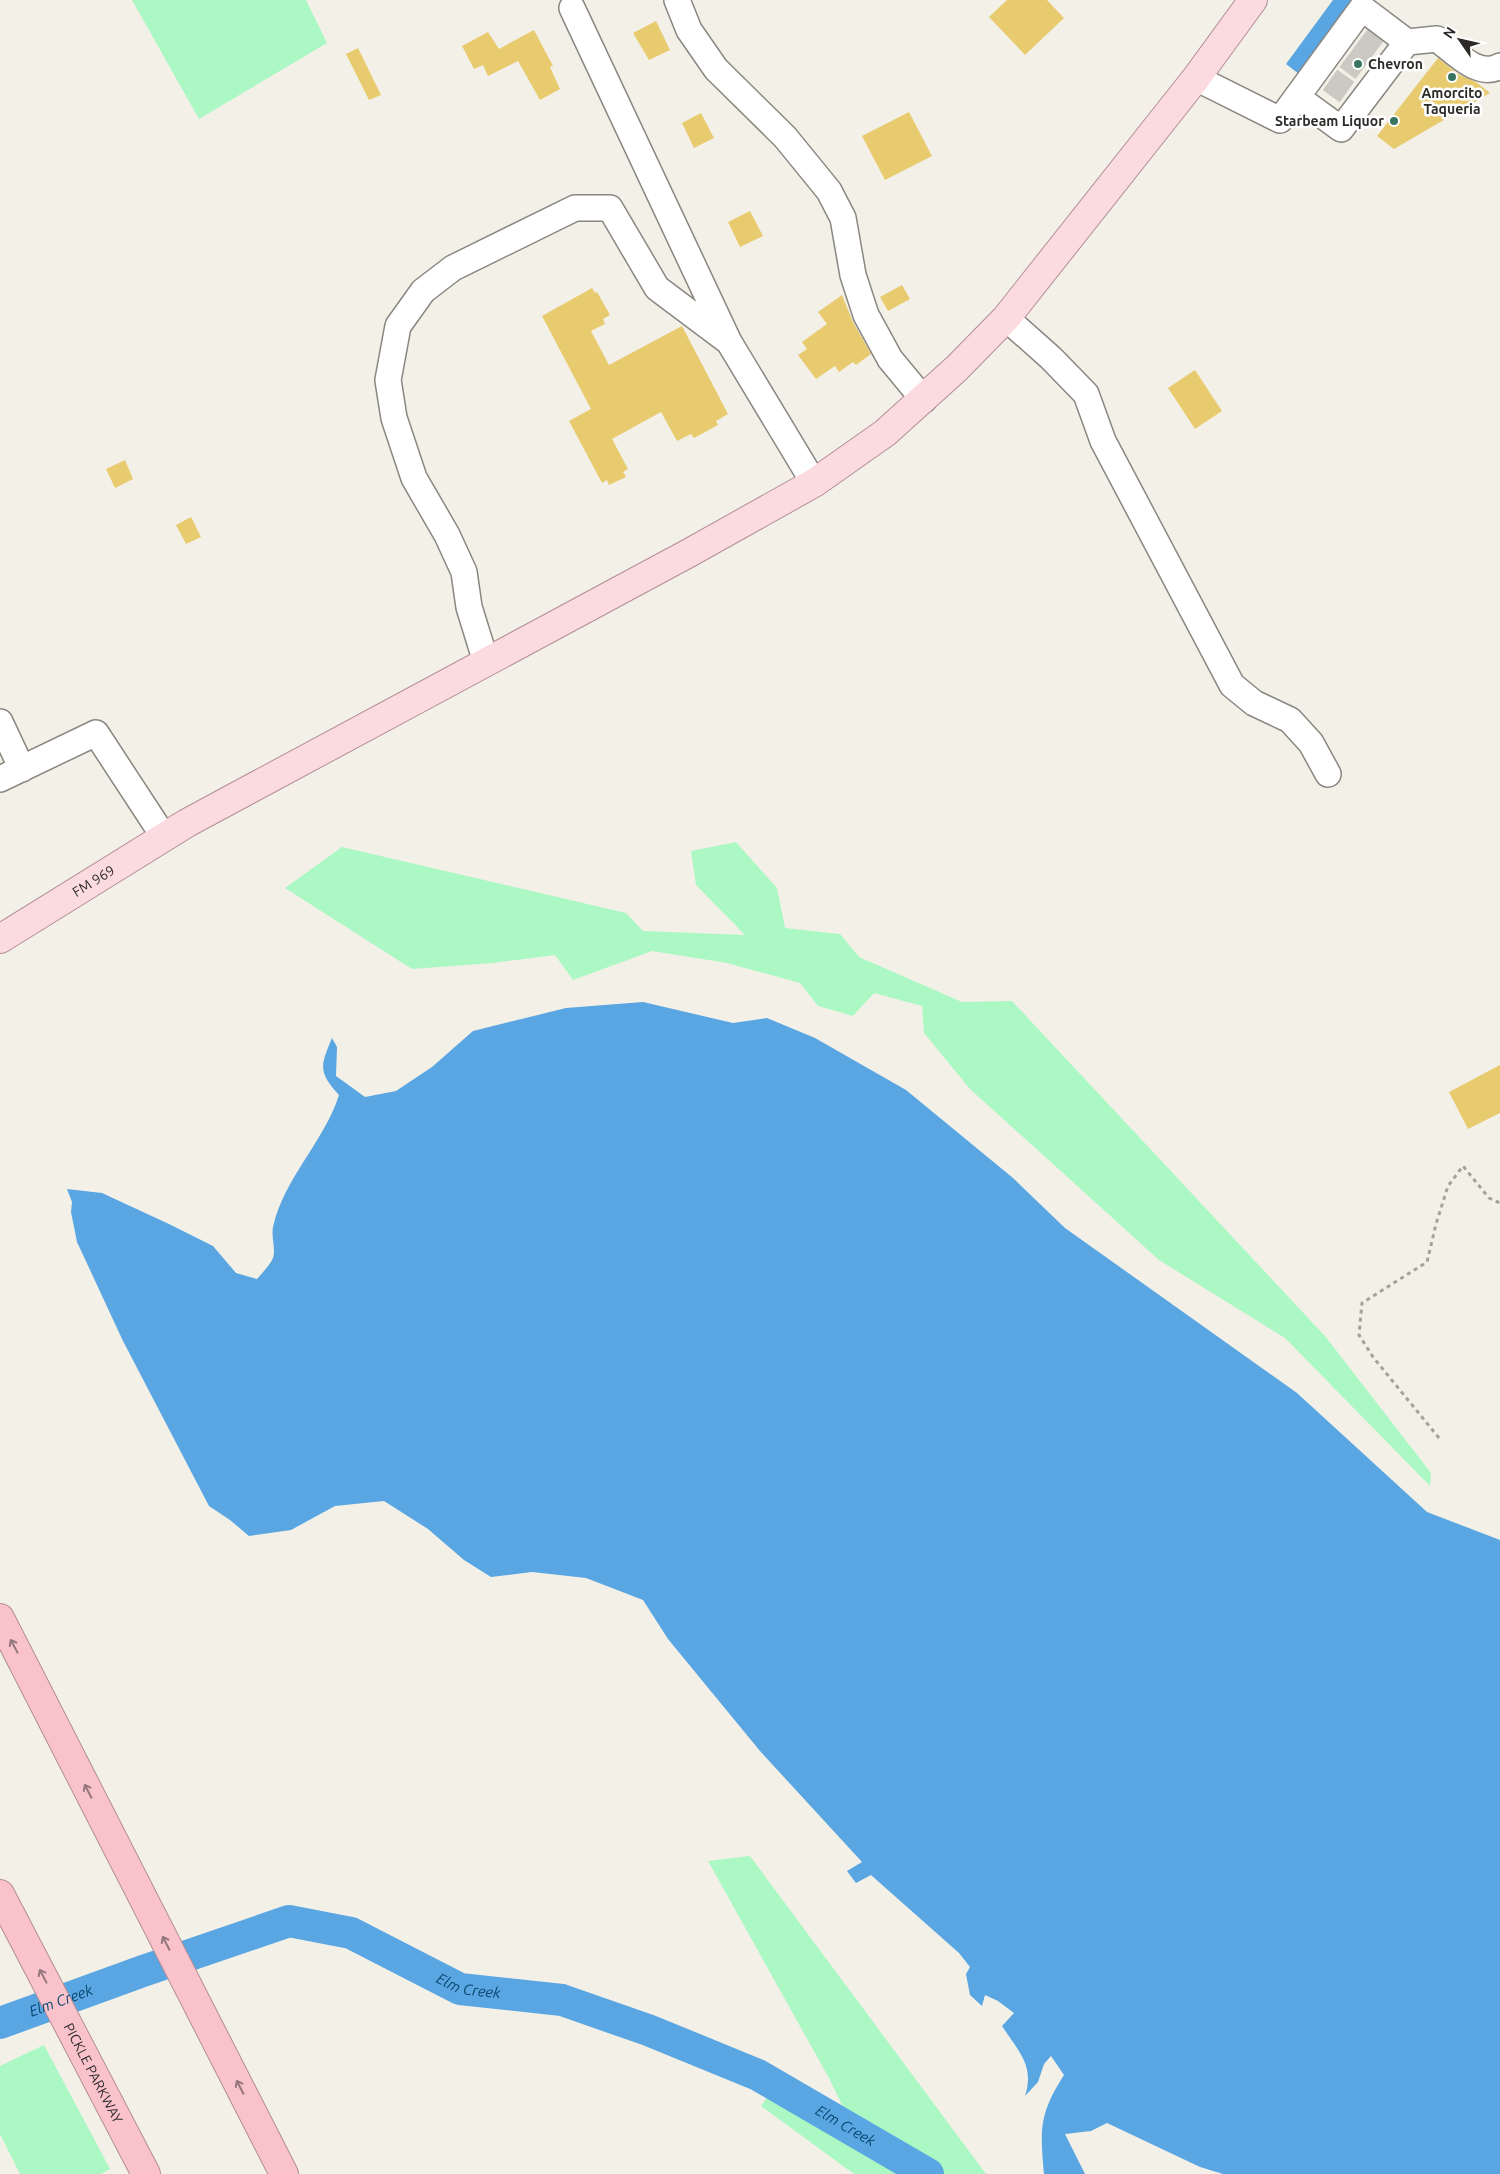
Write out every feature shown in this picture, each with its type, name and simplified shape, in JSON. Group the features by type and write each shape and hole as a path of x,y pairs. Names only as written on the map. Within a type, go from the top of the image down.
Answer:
{"highway":[{"path":"0,1618 284,2174"},
{"name":"PICKLE PARKWAY","path":"0,1894 146,2174"}],"main road":[{"name":"FM 969","path":"0,939 188,823 814,483 885,433 924,400 1006,318 1196,78 1253,0"}],"lane":[{"path":"678,0 689,30 716,70 784,136 829,190 842,218 853,275 866,315 890,359 924,400"},
{"path":"572,8 729,342 814,483"},
{"path":"1196,78 1280,120 1297,97 1338,86 1362,54 1362,8 1407,42"},
{"path":"1297,97 1341,129 1338,86 1362,54 1407,42 1437,39 1478,69 1492,71 1500,66"},
{"path":"486,662 469,607 464,572 447,535 414,478 394,418 388,380 398,326 423,291 453,268 575,208 610,208 657,288 729,342"},
{"path":"1006,318 1052,358 1086,394 1103,441 1232,685 1254,703 1290,720 1311,743 1328,774"},
{"path":"0,722 22,769"},
{"path":"0,780 96,733 164,837"}],"path":[{"path":"1439,1438 1373,1357 1358,1335 1362,1303 1428,1262 1436,1224 1448,1186 1463,1166 1489,1198 1500,1203"}],"green space":[{"path":"132,0 306,0 327,43 199,119"},
{"path":"736,842 777,888 785,928 840,934 859,957 962,1002 1012,1001 1325,1336 1431,1473 1430,1486 1285,1338 1159,1260 970,1089 924,1033 922,1006 874,993 853,1016 818,1006 800,983 727,963 652,951 573,980 555,955 493,963 412,969 285,888 342,847 626,913 643,931 745,935 696,885 691,851"},
{"path":"750,1856 986,2174 854,2174 761,2106 769,2094 867,2157 830,2080 708,1861"},
{"path":"44,2045 110,2169 101,2174 20,2174 0,2134 0,2066"}],"water":[{"path":"1333,0 1353,0 1299,74 1286,64"},
{"path":"643,1002 733,1023 767,1018 815,1038 906,1090 1013,1178 1065,1228 1297,1393 1427,1512 1500,1540 1500,2174 1223,2174 1200,2167 1107,2123 1091,2131 1065,2134 1085,2174 1044,2174 1043,2122 1050,2101 1064,2075 1051,2056 1044,2064 1038,2082 1025,2096 1028,2085 1026,2067 1019,2051 1002,2026 1014,2013 998,2001 985,1995 982,2006 970,1995 966,1974 970,1967 959,1953 871,1875 856,1883 847,1871 862,1862 760,1751 668,1639 643,1600 586,1578 532,1572 491,1577 464,1560 428,1529 384,1501 335,1506 291,1530 249,1536 209,1506 123,1341 77,1242 71,1212 72,1202 67,1189 102,1193 169,1224 213,1246 236,1273 257,1279 273,1258 273,1227 278,1209 295,1176 324,1129 339,1095 327,1080 323,1068 325,1055 332,1038 337,1047 336,1076 365,1097 396,1091 432,1067 473,1031 566,1008"}],"building":[{"path":"1007,0 1047,0 1064,18 1025,55 989,17"},
{"path":"656,21 670,50 649,60 633,33"},
{"path":"534,30 553,66 550,67 560,89 540,100 518,61 488,76 483,65 474,69 462,46 488,32 499,49"},
{"path":"358,48 381,95 369,100 346,54"},
{"path":"1438,58 1458,74 1476,82 1490,93 1394,149 1377,136"},
{"path":"909,112 932,156 885,180 862,136"},
{"path":"701,113 714,138 694,148 682,123"},
{"path":"750,211 763,236 740,247 728,222"},
{"path":"902,285 910,299 888,311 880,297"},
{"path":"592,288 595,293 597,292 610,315 603,319 605,324 591,331 609,365 682,326 728,414 716,421 718,425 694,438 691,434 677,441 661,412 612,439 628,469 623,472 626,477 609,485 607,480 602,483 569,421 591,409 542,316"},
{"path":"842,295 853,322 871,354 856,365 853,362 839,372 835,366 816,379 798,355 807,349 802,342 827,324 818,312"},
{"path":"1195,370 1222,411 1195,429 1168,388"},
{"path":"125,460 133,479 115,488 106,469"},
{"path":"191,517 201,537 186,544 176,525"},
{"path":"1500,1065 1500,1113 1468,1129 1449,1092"}],"waterway":[{"name":"Elm Creek","path":"0,2023 289,1921 351,1933 460,1989 562,2000 648,2030 758,2075 928,2174"}],"tunnel":[{"path":"1361,38 1377,50"},
{"path":"1347,57 1363,69"},
{"path":"1330,80 1347,92"}],"place":[{"name":"Chevron","path":"1358,64"},
{"name":"Amorcito Taqueria","path":"1452,77"},
{"name":"Starbeam Liquor","path":"1394,121"}]}
